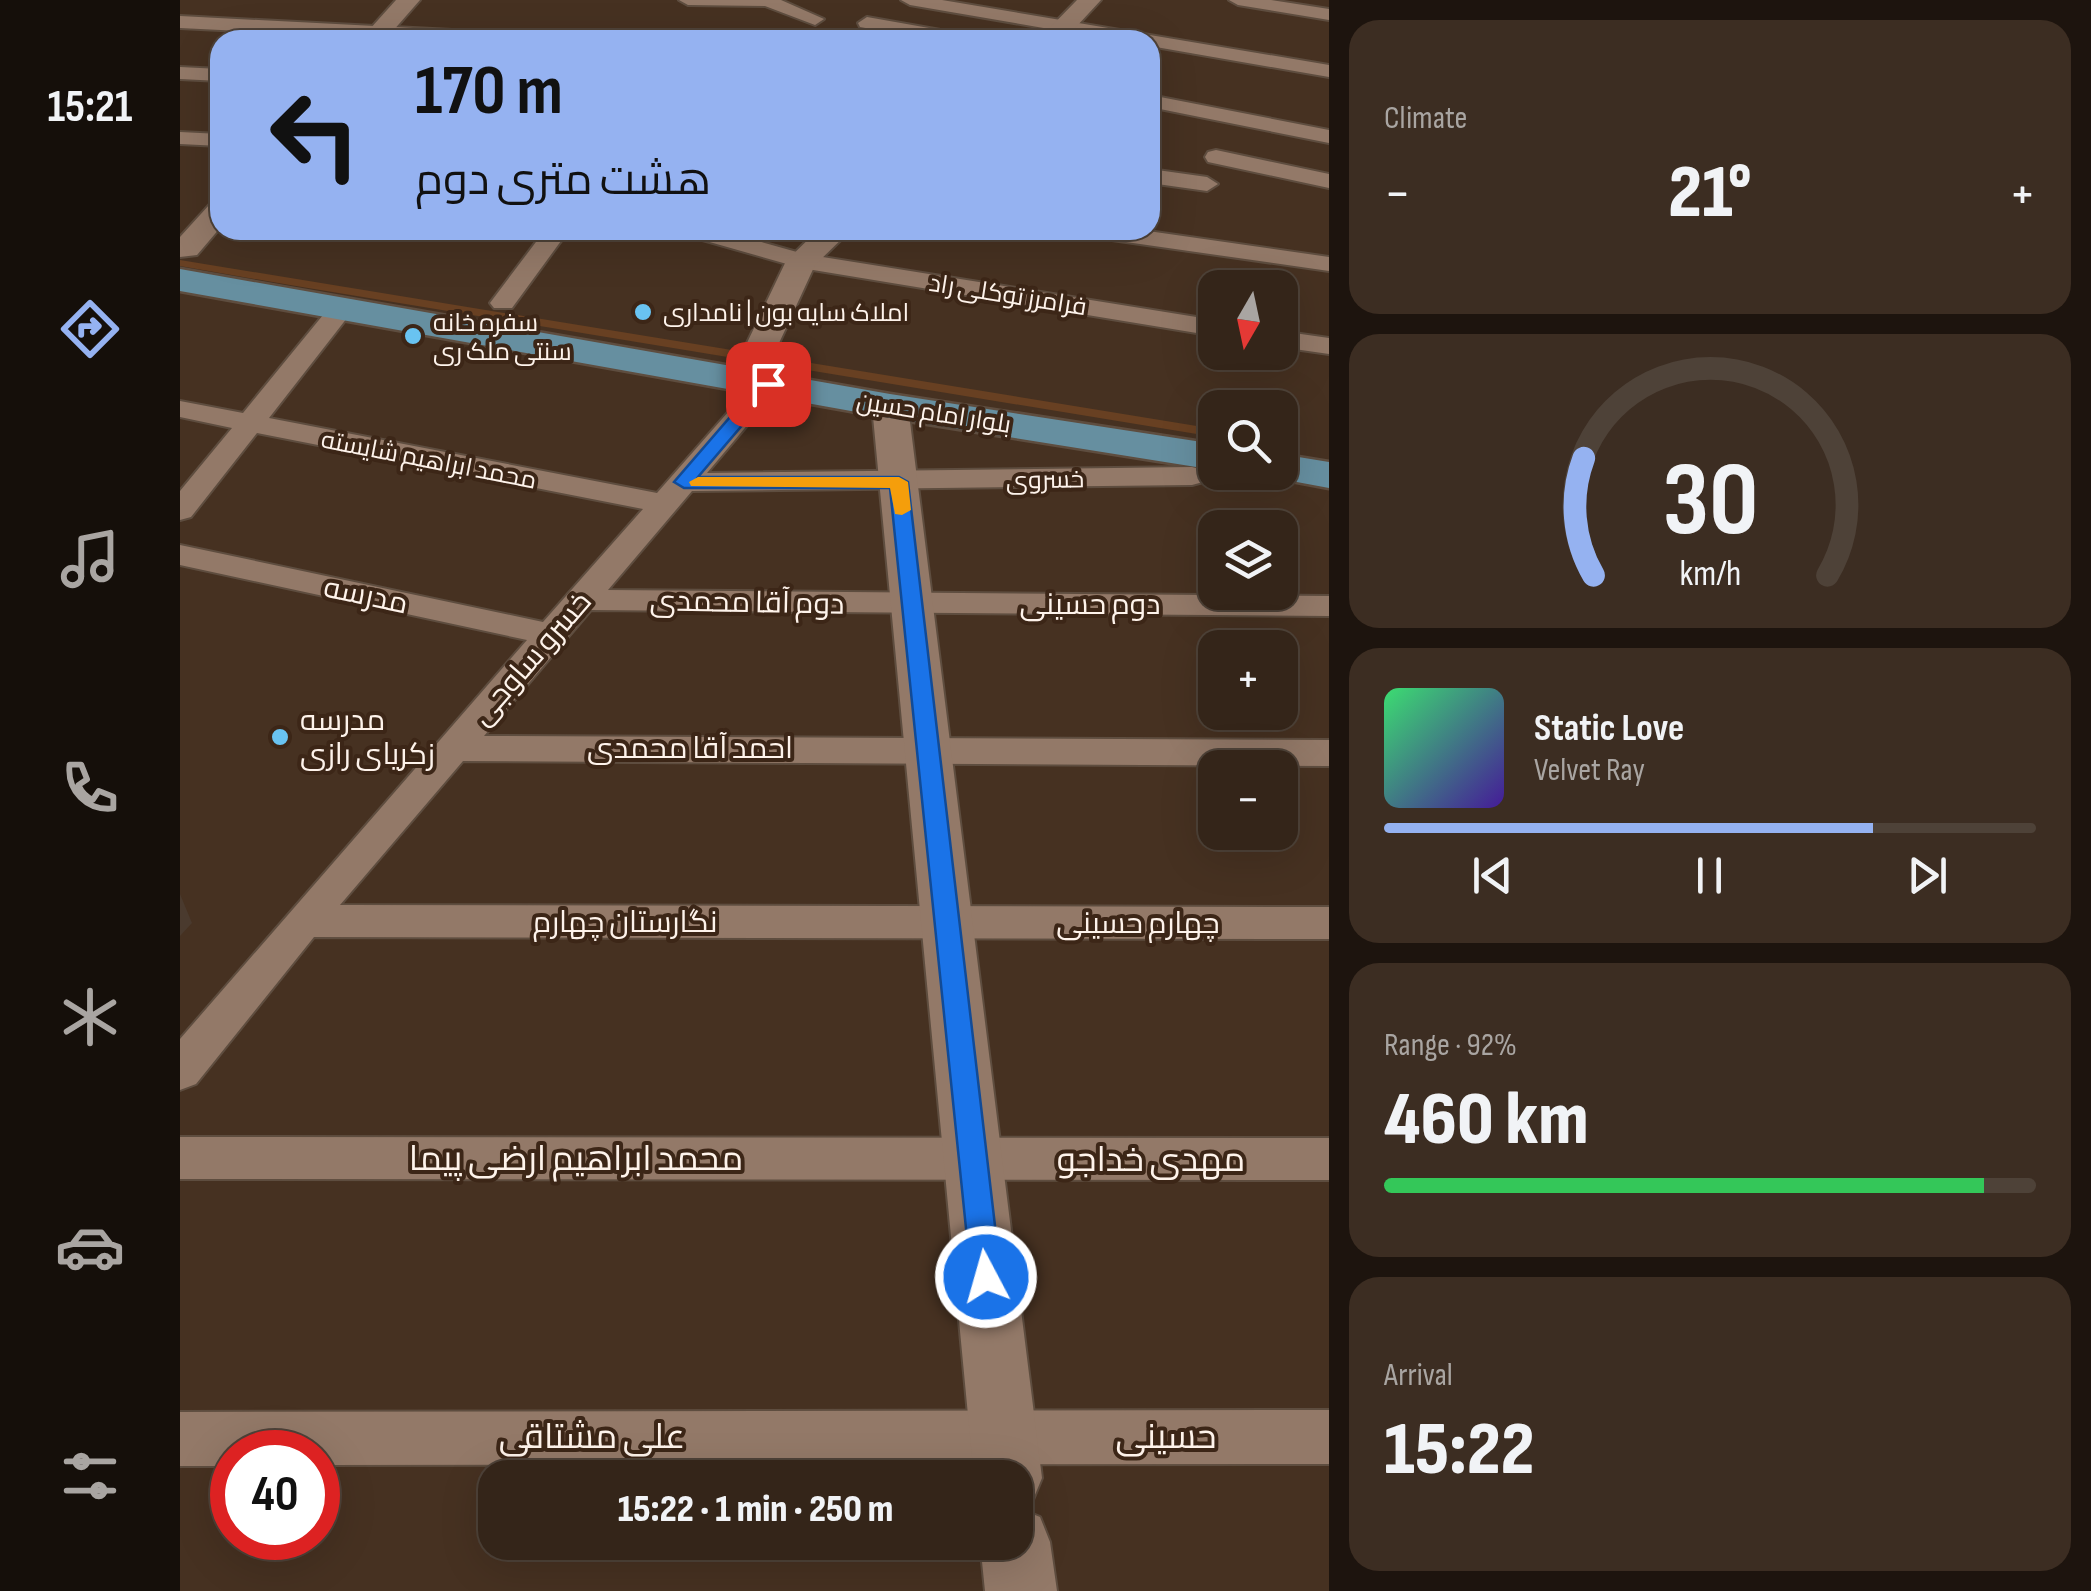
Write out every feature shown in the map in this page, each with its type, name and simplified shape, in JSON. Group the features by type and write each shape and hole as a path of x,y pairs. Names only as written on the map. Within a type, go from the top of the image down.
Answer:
{"main road":[{"path":"182,259 503,303 670,331"},
{"name":"بلوار امام حسین","path":"182,259 341,309 752,357 1198,464"},
{"name":"بلوار امام حسین","path":"979,382 1198,417"},
{"path":"1298,433 1328,438"},
{"path":"1298,470 1328,475"}],"street":[{"path":"381,30 409,0"},
{"path":"688,0 768,1 815,20"},
{"path":"910,0 1049,30"},
{"path":"1060,30 1090,0"},
{"path":"1238,0 1328,15"},
{"path":"180,22 291,30"},
{"path":"867,23 907,30"},
{"path":"1160,47 1328,72"},
{"path":"180,73 210,74"},
{"path":"1160,103 1328,137"},
{"path":"180,138 210,140"},
{"path":"1216,157 1328,181"},
{"path":"1160,177 1207,184"},
{"path":"182,259 210,223"},
{"path":"503,303 549,240"},
{"name":"فرامرز توکلی راد","path":"729,240 801,260 1198,325"},
{"path":"752,357 801,260 824,240"},
{"path":"1160,240 1328,264"},
{"path":"180,512 341,309"},
{"path":"1298,341 1328,346"},
{"name":"خسرو ساوجی","path":"180,1071 303,921 674,493 752,357"},
{"path":"885,386 899,482 1005,1456"},
{"name":"محمد ابراهیم شایسته","path":"180,409 608,495 674,493"},
{"name":"خسروی","path":"674,493 1198,466"},
{"name":"مدرسه","path":"180,556 552,635"},
{"name":"دوم آقا محمدی","path":"582,600 912,605"},
{"name":"دوم حسینی","path":"912,605 1328,606"},
{"name":"احمد آقا محمدی","path":"453,748 1328,753"},
{"name":"نگارستان چهارم","path":"303,921 947,922"},
{"name":"چهارم حسینی","path":"947,922 1328,923"},
{"name":"محمد ابراهیم ارضی پیما","path":"180,1158 973,1159"},
{"name":"مهدی خداجو","path":"973,1159 1328,1159"},
{"name":"حسینی","path":"1005,1456 1328,1437"},
{"name":"علی مشتاقی","path":"180,1438 1005,1456"},
{"path":"1017,1560 1020,1591"}],"shaded area":[{"path":"180,260 1198,426 1198,434 290,285 180,266"}],"slow traffic":[{"path":"698,482 899,482 902,510"}],"place":[{"name":"املاک سایه بون | نامداری","path":"643,312"},
{"name":"سفره خانه سنتی ملک ری","path":"413,336"},
{"name":"مدرسه زکریای رازی","path":"280,737"}],"route":[{"path":"768,384 684,482 899,482 986,1277"}]}
